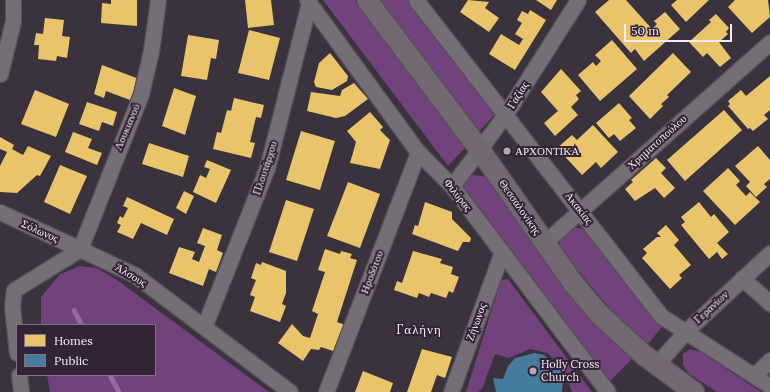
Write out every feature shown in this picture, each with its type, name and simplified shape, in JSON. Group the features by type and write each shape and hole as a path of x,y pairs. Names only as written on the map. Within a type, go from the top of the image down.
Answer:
{"main road":[{"name":"Θεσσαλονίκης","path":"367,0 480,150 573,283 599,314 656,365 693,392"}],"street":[{"path":"0,74 13,21 13,0"},
{"name":"Λουκιανού","path":"80,249 141,94 151,51 158,0"},
{"name":"Ακακίας","path":"416,0 661,316 770,386"},
{"name":"Γαζίας","path":"452,186 506,115 578,0"},
{"name":"Φιλύρας","path":"308,2 418,152 452,186 608,392"},
{"name":"Πλουτάρχου","path":"204,327 267,168 308,2"},
{"name":"Χρηματοπούλου","path":"545,242 770,42"},
{"name":"Ηροδότου","path":"326,392 418,152"},
{"name":"Σόλωνος","path":"0,212 80,249"},
{"path":"16,343 12,306 7,288 80,249"},
{"name":"Άλσους","path":"80,249 135,275 290,392"},
{"name":"Ζήνωνος","path":"451,392 502,252"},
{"name":"Γερανίων","path":"656,365 685,332 770,252"},
{"path":"742,278 770,304"},
{"path":"755,375 770,360"},
{"path":"19,376 21,392"}],"shaded area":[{"path":"323,0 355,0 465,148 448,166"},
{"path":"379,0 410,0 496,113 479,132"},
{"path":"469,175 487,176 582,308 633,358 609,382 464,192 463,184"},
{"path":"572,227 583,229 593,239 662,327 648,344 611,310 561,250 559,235"},
{"path":"80,266 97,268 117,280 269,392 50,392 47,376 156,376 156,324 41,324 41,297 60,274"},
{"path":"508,279 592,392 572,392 562,366 547,353 530,349 509,358 495,354 482,389 478,392 466,392 501,280"},
{"path":"690,349 701,352 761,392 717,392 688,373 683,365 683,354"}],"building: Homes":[{"path":"111,0 137,0 137,26 101,23 102,3 111,4"},
{"path":"245,0 271,0 274,25 248,28"},
{"path":"468,0 489,2 485,8 499,18 489,32 460,12"},
{"path":"536,0 557,0 551,10"},
{"path":"609,0 626,0 652,29 657,24 654,21 665,12 680,29 644,61 635,49 631,53 595,12"},
{"path":"677,0 709,0 686,22 671,5"},
{"path":"735,0 768,0 770,17 752,33 728,7"},
{"path":"530,10 546,20 515,70 489,54 501,34 519,45 523,39 515,34 522,23 517,20 522,11 528,14"},
{"path":"716,14 729,28 726,32 728,34 719,42 731,58 720,67 707,53 703,57 689,42 711,22 709,20"},
{"path":"45,18 64,20 62,36 70,37 67,58 57,56 56,61 38,59 39,45 34,45 36,33 43,34"},
{"path":"249,30 280,38 269,80 238,73"},
{"path":"188,35 219,40 216,59 211,58 207,80 181,76"},
{"path":"612,40 637,69 600,101 578,75 593,62 596,66 601,61 595,55"},
{"path":"330,53 348,76 347,81 332,90 316,87 314,82 319,63"},
{"path":"673,53 691,72 667,95 669,97 661,104 663,106 650,119 629,96"},
{"path":"102,65 139,79 130,100 106,91 104,98 94,94"},
{"path":"561,69 581,91 576,95 579,99 571,107 578,115 555,136 544,123 558,111 541,92"},
{"path":"770,76 770,110 764,115 768,119 753,131 750,128 748,129 728,106 730,104 728,101 741,90 746,96"},
{"path":"354,83 368,99 345,116 336,118 307,111 311,92 340,96 342,90"},
{"path":"174,88 196,96 185,135 162,126"},
{"path":"35,90 69,104 56,137 21,124"},
{"path":"234,98 264,105 261,118 256,117 250,142 255,143 251,158 213,149 217,132 221,133 227,110 231,111"},
{"path":"87,102 117,112 113,126 102,122 99,131 79,124"},
{"path":"619,103 632,118 629,120 636,128 620,141 614,134 609,138 596,123"},
{"path":"724,110 742,130 685,181 667,160"},
{"path":"370,112 383,127 380,130 390,140 380,169 350,163 356,142 347,131"},
{"path":"593,125 618,152 601,168 596,162 582,175 557,148 572,135 577,140"},
{"path":"301,131 335,141 320,190 286,180"},
{"path":"73,132 92,139 88,148 102,153 97,165 65,152"},
{"path":"0,137 14,145 12,149 23,155 28,146 51,156 40,176 37,175 17,193 0,192 0,166 7,152 0,149"},
{"path":"149,143 189,156 183,177 142,164"},
{"path":"758,146 770,160 770,179 764,184 767,187 756,197 746,186 750,182 735,166"},
{"path":"656,158 666,168 661,173 675,188 664,198 655,188 635,201 625,189 633,182 631,180"},
{"path":"207,160 231,170 216,203 193,192 200,175 206,178 210,169 204,167"},
{"path":"60,165 87,176 70,214 44,202"},
{"path":"728,168 740,181 736,185 746,196 750,192 760,202 735,225 703,191"},
{"path":"348,182 380,194 360,248 327,236"},
{"path":"184,191 194,196 186,214 176,208"},
{"path":"127,197 174,219 167,235 141,223 133,239 117,232 121,225 117,223 120,216 123,218 128,208 123,206"},
{"path":"286,200 314,209 297,261 269,252"},
{"path":"425,202 452,212 452,219 471,238 470,242 463,242 458,251 412,234 415,225 418,226"},
{"path":"699,202 711,217 714,214 729,232 717,243 728,254 722,259 717,252 709,259 681,225 685,222 681,217"},
{"path":"666,225 679,240 674,245 691,265 679,275 682,278 670,289 642,258 647,253 643,249 657,237 661,237 657,233"},
{"path":"203,228 222,235 217,250 223,253 216,272 209,269 203,286 169,273 179,247 195,252 192,259 199,262 205,246 197,243"},
{"path":"325,249 340,254 341,251 352,254 350,258 357,260 337,322 345,325 336,352 321,347 319,350 311,349 303,361 278,343 292,324 303,336 310,338 318,314 312,311 325,272 318,270"},
{"path":"413,251 442,259 440,263 453,267 451,274 459,277 453,293 449,291 446,298 431,293 429,297 419,293 417,298 394,290 397,281 402,283"},
{"path":"262,262 286,271 286,293 282,304 286,306 280,322 250,311 255,297 250,295 256,280 251,278 256,263 261,265"},
{"path":"422,349 452,357 445,378 437,375 431,392 407,392"},
{"path":"363,371 393,383 390,392 355,392"}],"building: Public":[{"name":"Holly Cross Church","path":"535,353 544,355 560,368 563,378 562,392 496,392 493,378 503,379 508,366 515,358"}],"waterway":[{"path":"74,310 81,324"},
{"path":"111,376 119,392"}],"place":[{"name":"ΑΡΧΟΝΤΙΚΑ","path":"507,151"},
{"name":"Holly Cross Church","path":"533,371"}],"district":[{"name":"Γαλήνη","path":"419,330"}]}
